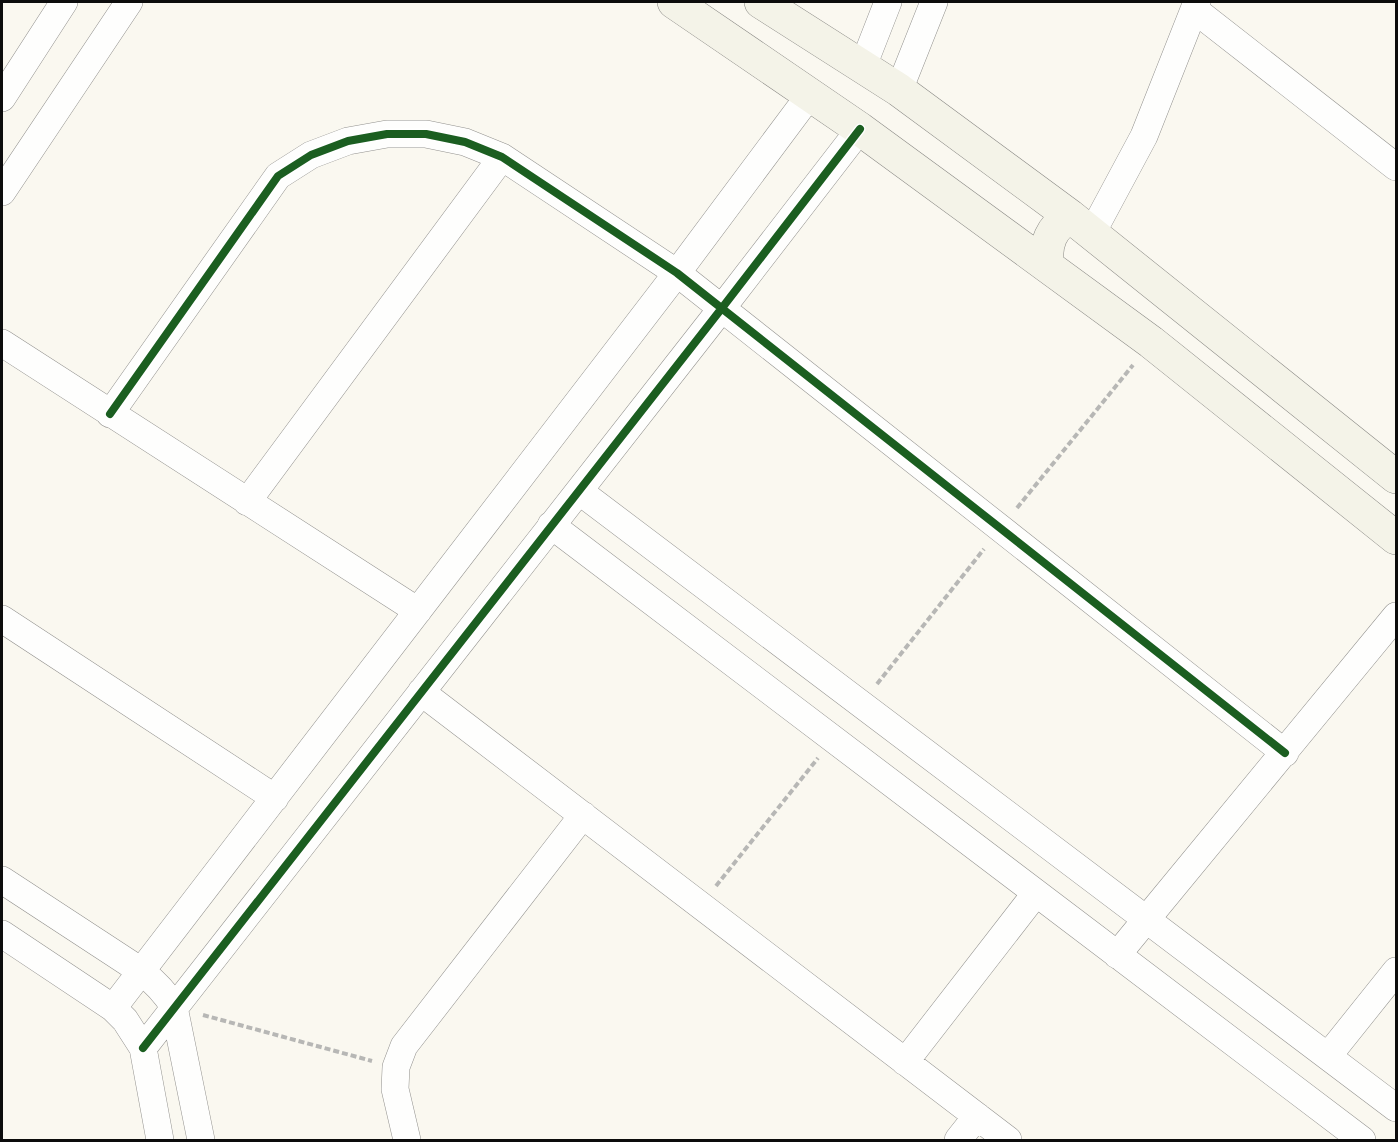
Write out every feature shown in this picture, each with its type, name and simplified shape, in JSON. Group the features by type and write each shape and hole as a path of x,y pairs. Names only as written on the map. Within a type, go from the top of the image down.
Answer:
{"street":[{"path":"2,192 129,2"},
{"path":"674,2 860,129 1151,342 1396,538"},
{"path":"761,2 899,90 1081,224 1396,477"},
{"path":"863,66 888,2"},
{"path":"899,90 934,2"},
{"path":"1081,224 1144,136 1196,6 1396,167"},
{"path":"2,98 56,9"},
{"path":"113,1008 677,273 809,96"},
{"path":"143,1047 860,129"},
{"path":"110,414 278,176 311,155 348,141 387,134 426,134 465,142 502,157 677,273 1285,753"},
{"path":"248,502 502,157"},
{"path":"988,224 998,218 1013,201 1020,179"},
{"path":"1047,265 1048,242 1052,231 1060,222 1081,224"},
{"path":"2,343 418,611"},
{"path":"579,491 1396,1108"},
{"path":"552,525 1362,1140"},
{"path":"1117,955 1396,616"},
{"path":"2,619 275,798"},
{"path":"422,692 1008,1140"},
{"path":"407,1140 395,1089 396,1067 404,1046 583,815"},
{"path":"2,880 141,971 154,981 174,1007 201,1140"},
{"path":"905,1062 1036,893"},
{"path":"2,934 113,1008 125,1020 143,1047 160,1140"},
{"path":"1328,1056 1396,971"},
{"path":"958,1140 976,1116"}],"path":[{"path":"861,704 1151,342"},
{"path":"700,905 833,739"},
{"path":"174,1007 396,1067"}],"cycle path":[{"path":"143,1048 860,129"},
{"path":"110,414 278,176 311,155 348,141 387,134 426,134 465,142 502,157 677,273 1285,753"}]}
